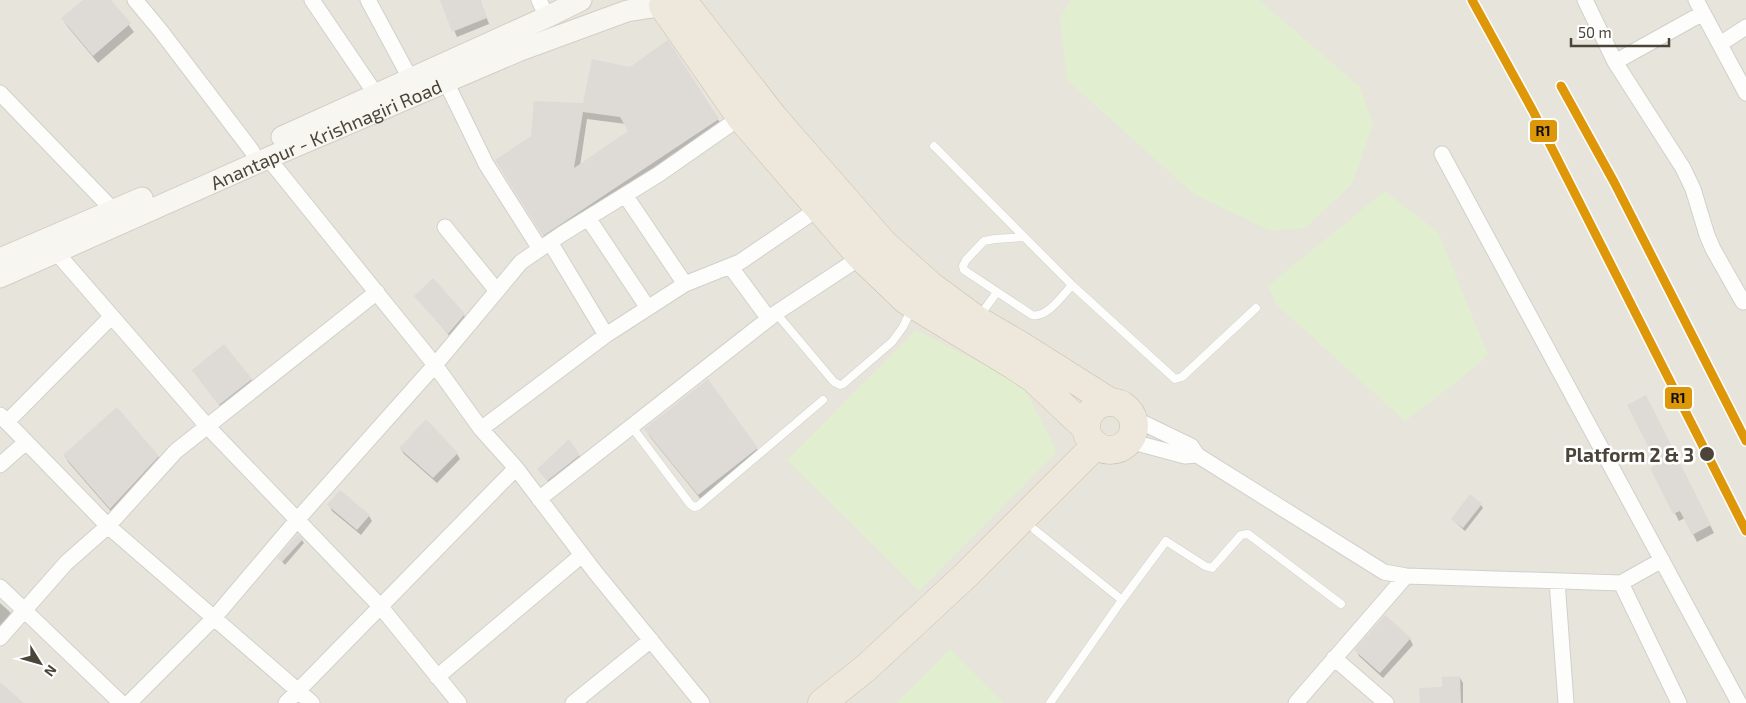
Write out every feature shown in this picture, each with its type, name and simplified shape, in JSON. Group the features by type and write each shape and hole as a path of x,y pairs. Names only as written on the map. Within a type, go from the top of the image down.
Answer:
{"highway":[{"path":"674,3 762,100 775,118 884,244 922,295 972,329 1034,380 1112,436"},
{"path":"674,3 741,118 861,257 906,300 922,295"},
{"path":"972,329 1020,345 1110,402 1102,404 1090,413 1112,436"},
{"path":"848,703 867,688 1035,530 1112,436"},
{"path":"822,703 867,667 1112,436"}],"main road":[{"name":"Anantapur - Krishnagiri Road","path":"0,277 260,154 543,8 581,0"},
{"name":"Anantapur - Krishnagiri Road","path":"0,259 114,210 446,82 518,51 627,11 674,3"}],"street":[{"path":"135,0 260,154 377,292 435,365 481,429 516,468 582,555 702,703"},
{"path":"312,0 376,94"},
{"path":"368,0 410,78"},
{"path":"1585,0 1615,62 1683,168 1693,189 1713,249 1743,302"},
{"path":"1615,62 1699,6 1746,93"},
{"path":"1720,44 1746,27"},
{"path":"446,82 486,164 545,245 606,335"},
{"path":"0,93 114,210"},
{"path":"129,703 214,618 297,520 435,365 521,262 659,174 741,118 762,100"},
{"path":"1442,154 1739,703"},
{"path":"626,195 685,284"},
{"path":"481,429 606,335 685,284 740,262 819,208"},
{"path":"588,218 648,308"},
{"path":"446,227 497,291"},
{"path":"56,252 207,426 380,606 459,703"},
{"path":"539,499 773,316 861,257"},
{"path":"730,266 773,316"},
{"path":"0,638 66,563 108,526 176,451 377,292"},
{"path":"111,317 3,418 108,526 312,703"},
{"path":"1112,436 1191,446 1197,456 1384,572 1406,576 1620,583 1662,560"},
{"path":"1112,436 1185,456 1197,456"},
{"path":"0,465 26,442"},
{"path":"286,703 516,468"},
{"path":"437,677 582,555"},
{"path":"1296,703 1406,576"},
{"path":"1557,581 1566,703"},
{"path":"1620,583 1679,703"},
{"path":"0,587 121,703"},
{"path":"573,703 651,640"},
{"path":"1334,658 1386,703"}],"lane":[{"path":"934,146 1072,285 1175,379 1182,376 1256,308"},
{"path":"1024,237 984,241 966,260 964,270 996,292 1037,316 1046,313 1072,285"},
{"path":"972,329 996,292"},
{"path":"773,316 834,382 840,385 892,342 922,295"},
{"path":"632,427 694,507 698,506 823,400"},
{"path":"1035,530 1122,600"},
{"path":"1050,703 1164,542 1168,541 1205,566 1212,568 1244,534 1248,534 1341,604"}],"shaded area":[{"path":"0,0 1746,0 1746,703 0,703"}],"green space":[{"path":"1071,0 1259,0 1360,87 1373,124 1352,184 1305,228 1270,231 1194,194 1067,80 1060,18"},
{"path":"1385,191 1438,232 1488,355 1459,380 1405,421 1277,305 1268,286"},
{"path":"916,330 1022,384 1057,452 919,591 787,460"},
{"path":"950,649 1004,703 896,703"}],"building":[{"path":"83,0 111,0 131,23 93,56 61,18"},
{"path":"440,0 480,0 487,18 452,32"},
{"path":"668,40 719,119 543,236 495,160 531,136 534,101 583,103 592,59 630,67","holes":["583,112 620,117 628,131 574,168"]},
{"path":"433,278 465,314 448,334 414,296"},
{"path":"224,344 252,379 219,405 192,370"},
{"path":"708,379 758,448 698,495 644,429"},
{"path":"1646,395 1711,525 1692,535 1680,511 1673,514 1650,468 1657,464 1627,405"},
{"path":"117,407 159,456 110,509 63,455"},
{"path":"426,419 458,453 433,478 399,448"},
{"path":"569,439 580,455 547,481 537,469"},
{"path":"340,490 370,515 357,530 327,505"},
{"path":"1470,494 1482,504 1463,528 1451,519"},
{"path":"298,534 303,539 282,562 277,558"},
{"path":"1385,615 1411,638 1380,673 1354,650"},
{"path":"1460,676 1461,703 1420,703 1419,688 1442,687 1442,677"},
{"path":"0,682 24,703 0,703"}],"transit line":[{"name":"R1","path":"1472,0 1533,111 1746,531"},
{"name":"R1","path":"1561,86 1614,182 1746,441"}],"place":[{"name":"Platform 2 & 3","path":"1707,454"}]}
